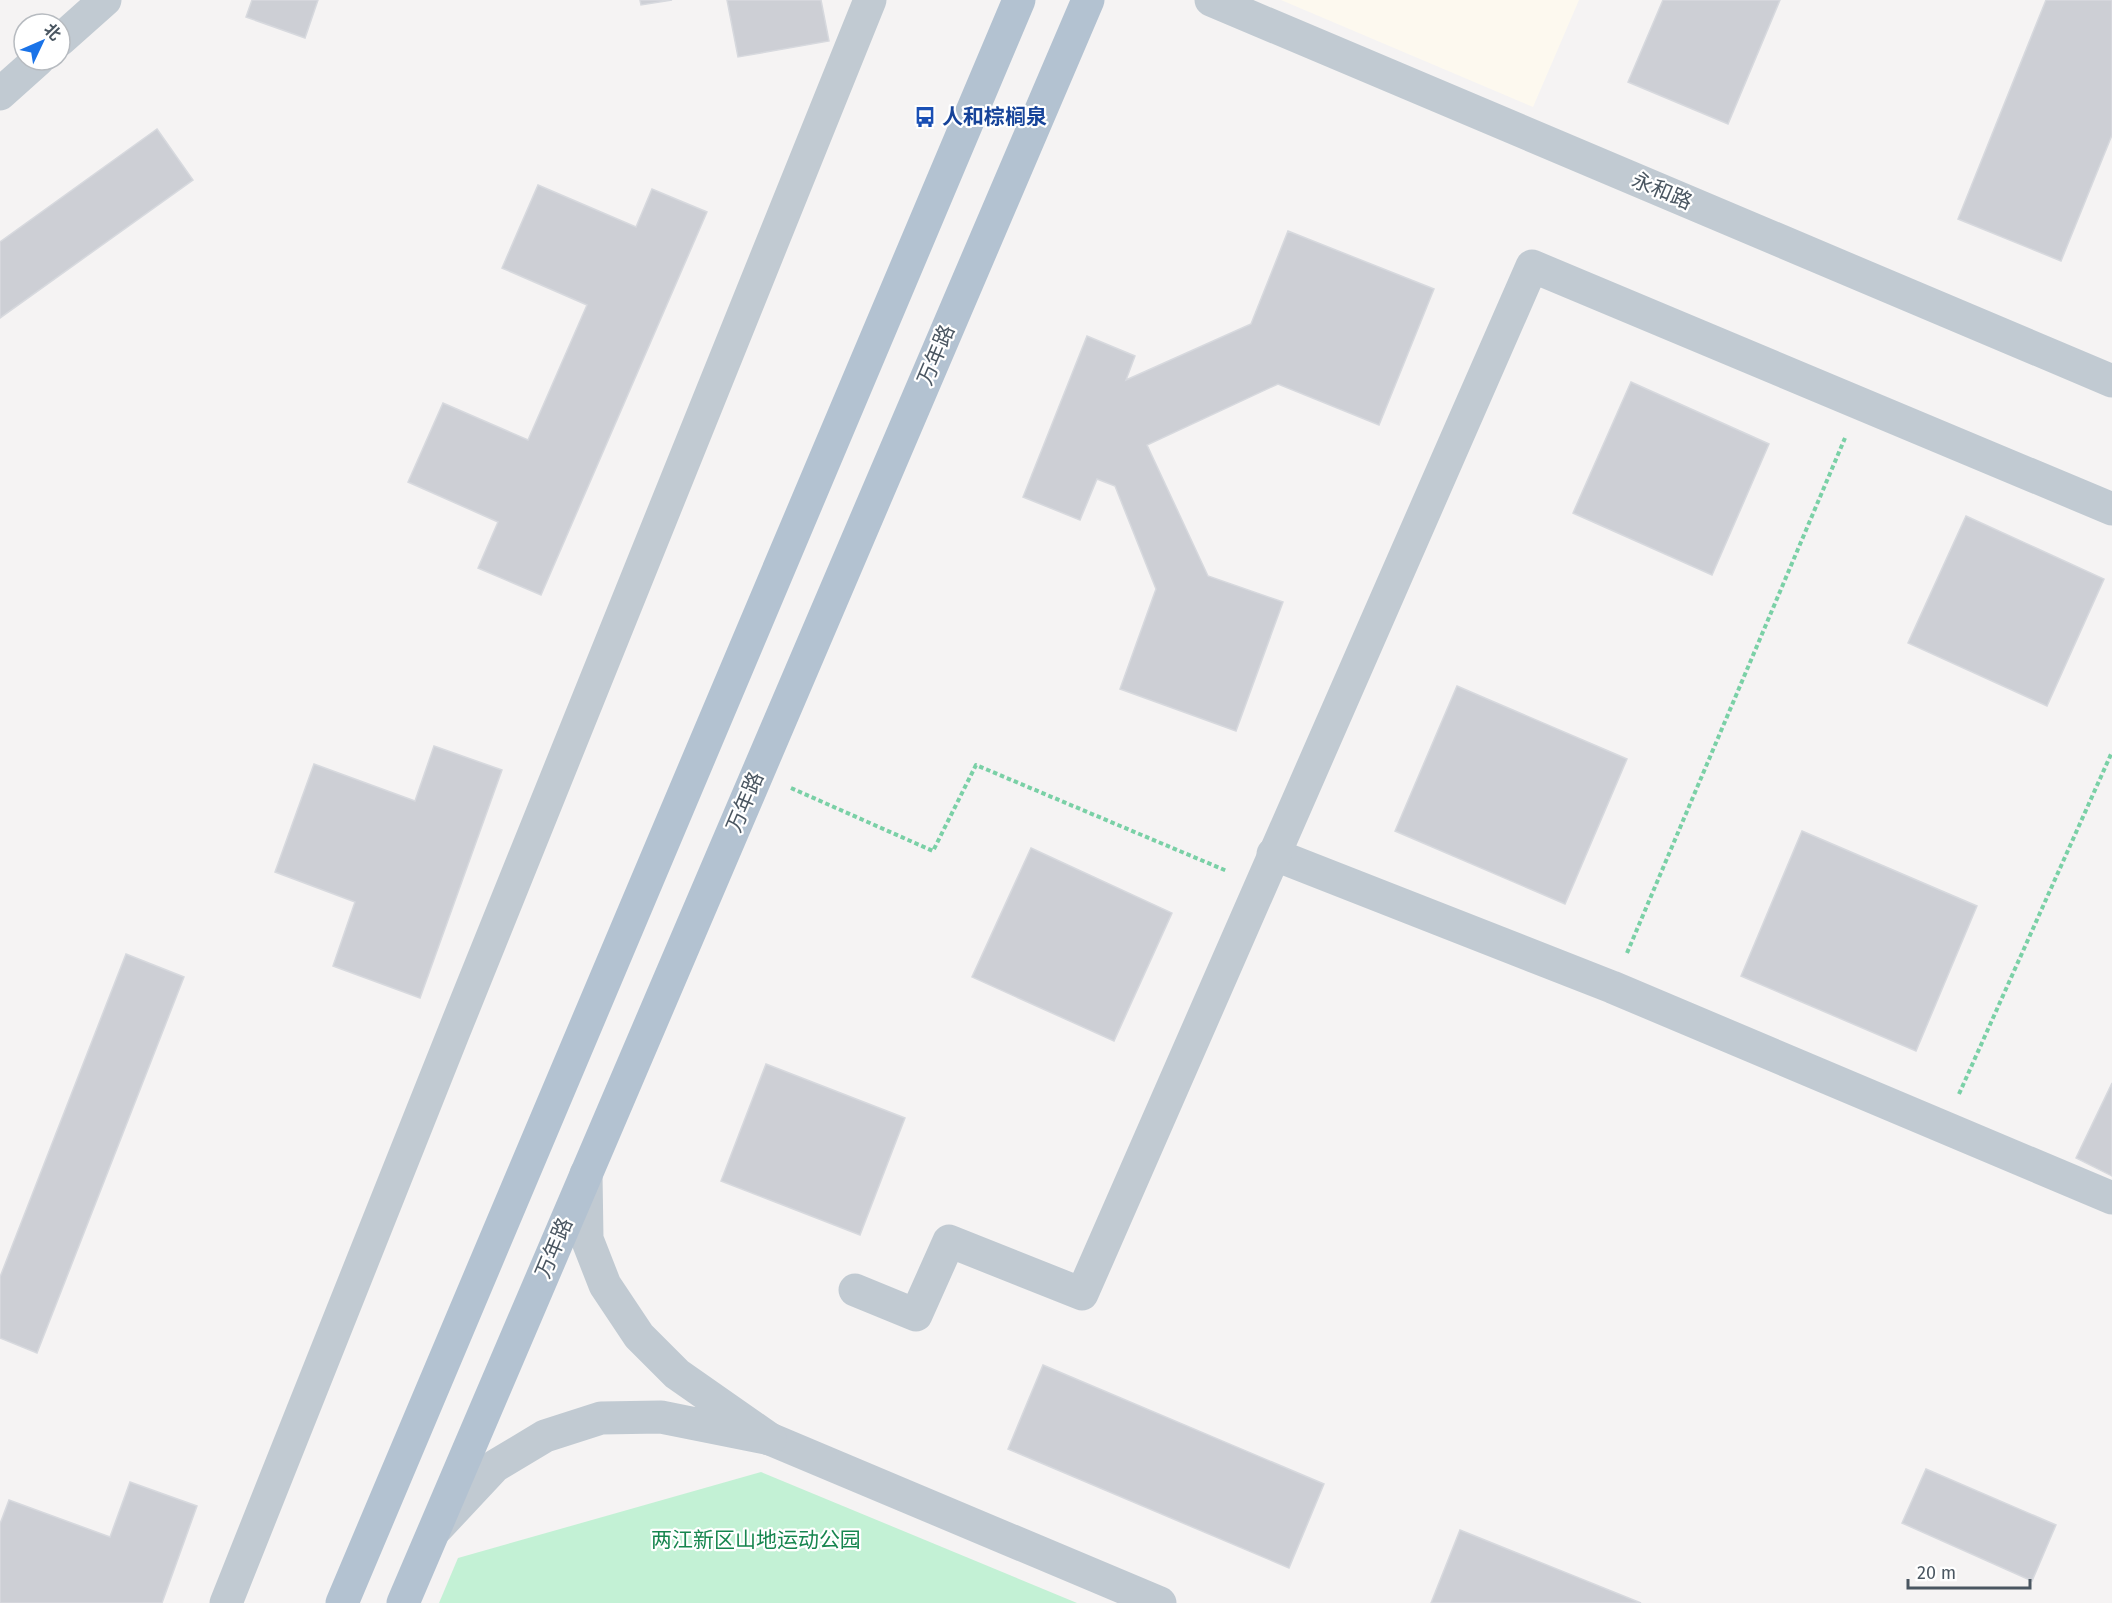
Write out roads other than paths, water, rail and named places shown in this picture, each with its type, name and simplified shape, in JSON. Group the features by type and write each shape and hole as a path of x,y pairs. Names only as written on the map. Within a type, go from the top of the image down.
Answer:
{"main road":[{"path":"342,1603 1019,0"},
{"name":"万年路","path":"403,1603 1088,0"}],"street":[{"path":"72,29 105,0"},
{"path":"226,1603 870,0"},
{"name":"永和路","path":"1211,0 2112,381"},
{"path":"0,94 25,72"},
{"path":"855,1290 916,1316 949,1241 1082,1294 1532,266 2112,509"},
{"path":"1273,854 1612,987 2112,1198"},
{"path":"586,1174 587,1239 605,1286 639,1336 677,1374 770,1439"},
{"path":"433,1531 495,1466 545,1436 601,1418 661,1417 770,1439 1160,1603"}],"place":[{"name":"人和棕榈泉","path":"925,117"}],"park label":[{"name":"两江新区山地运动公园","path":"756,1540"}]}
